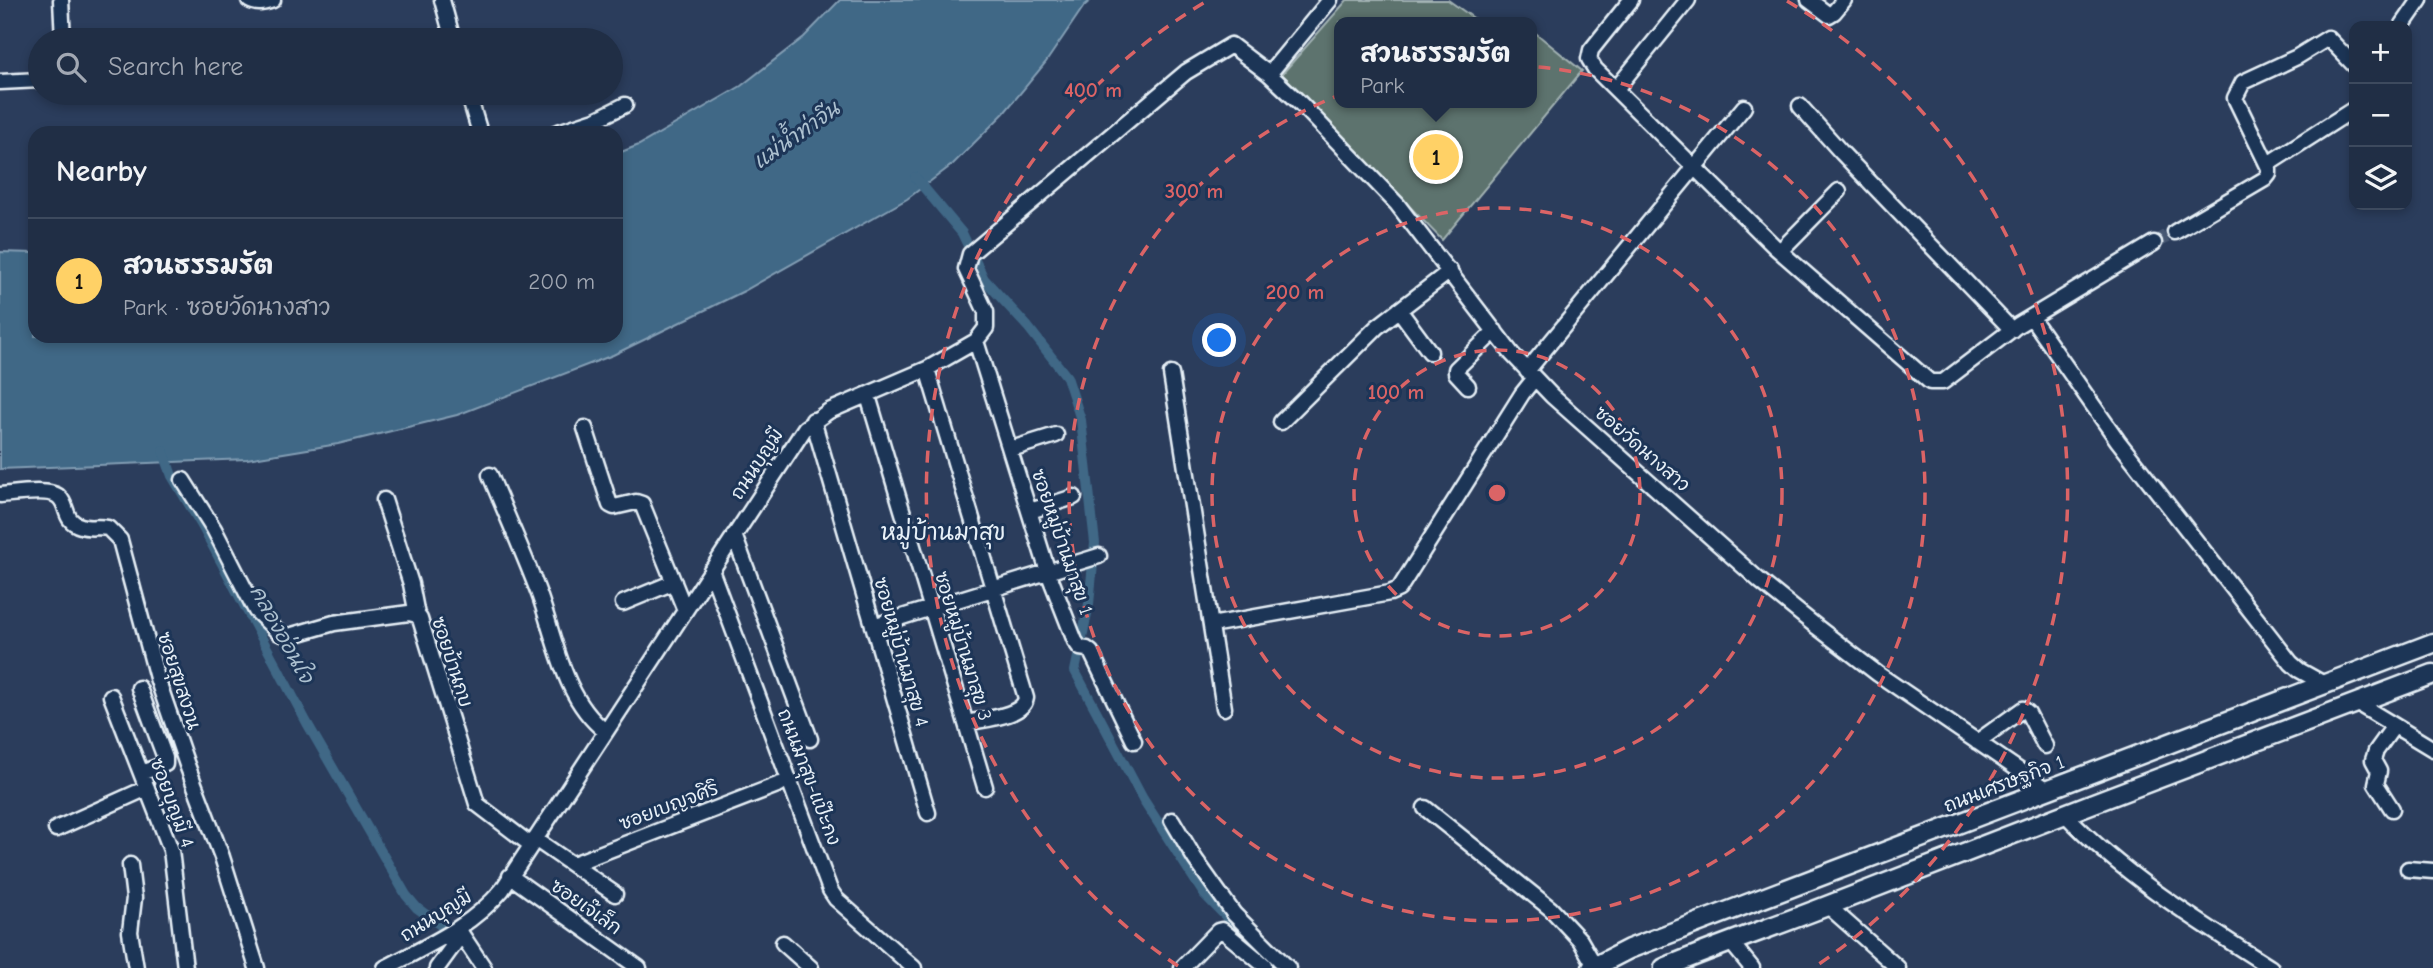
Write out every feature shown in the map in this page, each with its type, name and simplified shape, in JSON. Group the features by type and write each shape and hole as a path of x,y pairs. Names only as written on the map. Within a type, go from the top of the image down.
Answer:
{"main road":[{"name":"ถนนเศรษฐกิจ 1","path":"1593,967 1629,949 2433,643"},
{"path":"1664,968 2433,674"},
{"path":"1898,847 1909,874"}],"street":[{"path":"61,0 62,28"},
{"path":"249,0 253,3 273,0"},
{"path":"442,0 450,28"},
{"path":"1269,74 1330,0"},
{"path":"1616,89 1688,0"},
{"path":"1809,0 1829,15 1844,0"},
{"path":"2405,21 2420,0"},
{"path":"1623,2 1591,50 1589,59 1595,69 1780,251 1930,382 1943,382 2031,317 2154,243"},
{"path":"2175,232 2265,179 2269,174 2267,164 2235,98 2244,82 2297,57 2328,38 2349,60"},
{"name":"ซอยวัดนางสาว","path":"976,341 986,328 987,320 986,312 965,269 973,251 1186,72 1231,45 1269,74 1301,104 1397,204 1531,375 1760,581 1878,674 2048,790"},
{"path":"0,82 28,81"},
{"path":"472,105 478,126"},
{"path":"577,126 625,105"},
{"path":"1800,106 2012,330"},
{"path":"1211,625 1390,593 1399,589 1522,394 1531,375 1744,107"},
{"path":"2267,164 2349,112"},
{"path":"1780,251 1839,191"},
{"path":"1282,422 1377,327 1450,271"},
{"path":"1399,310 1430,352"},
{"path":"2031,317 2118,441 2291,663 2326,685"},
{"path":"1468,386 1456,373 1456,369 1495,331"},
{"name":"ถนนบุญมี","path":"385,968 459,932 485,910 533,842 797,436 813,420 829,411 928,369 976,341"},
{"name":"ซอยหมู่บ้านมาสุข 1","path":"976,341 1048,572 1077,645 1091,652 1135,741"},
{"path":"928,369 1023,688 1025,705 1018,711 966,723"},
{"path":"1171,374 1224,708"},
{"name":"ซอยหมู่บ้านมาสุข 3","path":"868,396 985,787"},
{"name":"ซอยหมู่บ้านมาสุข 4","path":"813,420 929,813"},
{"path":"585,428 610,505 614,507 636,502 642,504 685,610"},
{"path":"1011,449 1056,435"},
{"path":"490,475 538,592 565,674 583,710 605,731"},
{"name":"ซอยบ้านกบ","path":"183,480 214,529 256,611 278,633 289,636 334,623 409,612 417,615 477,804 533,842"},
{"name":"ซอยสุขสงวน","path":"0,495 48,492 56,495 62,500 66,515 72,522 82,527 108,528 114,531 120,540 157,678 222,857 257,968"},
{"path":"1030,511 1074,497"},
{"path":"384,500 408,572 417,615"},
{"path":"734,535 810,739"},
{"path":"873,626 1099,556"},
{"name":"ถนนมาสุข-แป๊ะกง","path":"711,570 830,890 836,899 915,968"},
{"path":"623,603 674,582"},
{"path":"138,688 165,764 141,773"},
{"name":"ซอยบุญมี 4","path":"111,696 171,850 185,968"},
{"path":"2357,703 2433,749"},
{"path":"1977,742 2023,709 2028,713 2045,746"},
{"path":"2392,809 2376,784 2379,771 2374,760 2376,751 2394,726"},
{"name":"ซอยเบญจศิริ","path":"573,864 780,784"},
{"path":"56,829 147,788"},
{"path":"1425,808 1551,909 1580,940 1593,967"},
{"path":"2065,814 2089,839 2150,887 2271,968"},
{"path":"1172,820 1195,859 1266,962"},
{"path":"533,842 573,864 615,894"},
{"path":"130,865 134,898 130,932 136,968"},
{"path":"2408,870 2433,871"},
{"name":"ซอยเจ๊เล็ก","path":"510,876 639,968"},
{"path":"1828,906 1898,968"},
{"path":"1182,968 1222,930 1266,962 1288,968"},
{"path":"438,968 459,932 484,968"},
{"path":"1730,941 1752,968"},
{"path":"783,943 811,968"}],"green space":[{"path":"1347,0 1448,0 1472,17 1334,17 1334,108 1537,108 1537,34 1582,71 1442,240 1282,74"}],"water":[{"name":"แม่น้ำท่าจีน","path":"840,0 1091,0 1084,6 1046,62 1004,113 953,164 907,199 744,291 613,355 457,415 338,444 247,459 0,469 0,252 28,253 28,343 623,343 623,151 639,145 741,86 804,37"}],"waterway":[{"path":"915,177 962,233 984,279 1028,327 1067,377 1081,420 1095,543 1089,604 1075,671 1143,799 1204,894 1276,968"},
{"name":"คลองอ่อนใจ","path":"163,450 172,476 202,526 307,723 406,895 417,908 443,927"}],"tunnel":[{"path":"2154,243 2175,232"}],"place":[{"name":"สวนธรรมรัต","path":"1436,157"}],"district":[{"name":"หมู่บ้านมาสุข","path":"943,532"}]}
